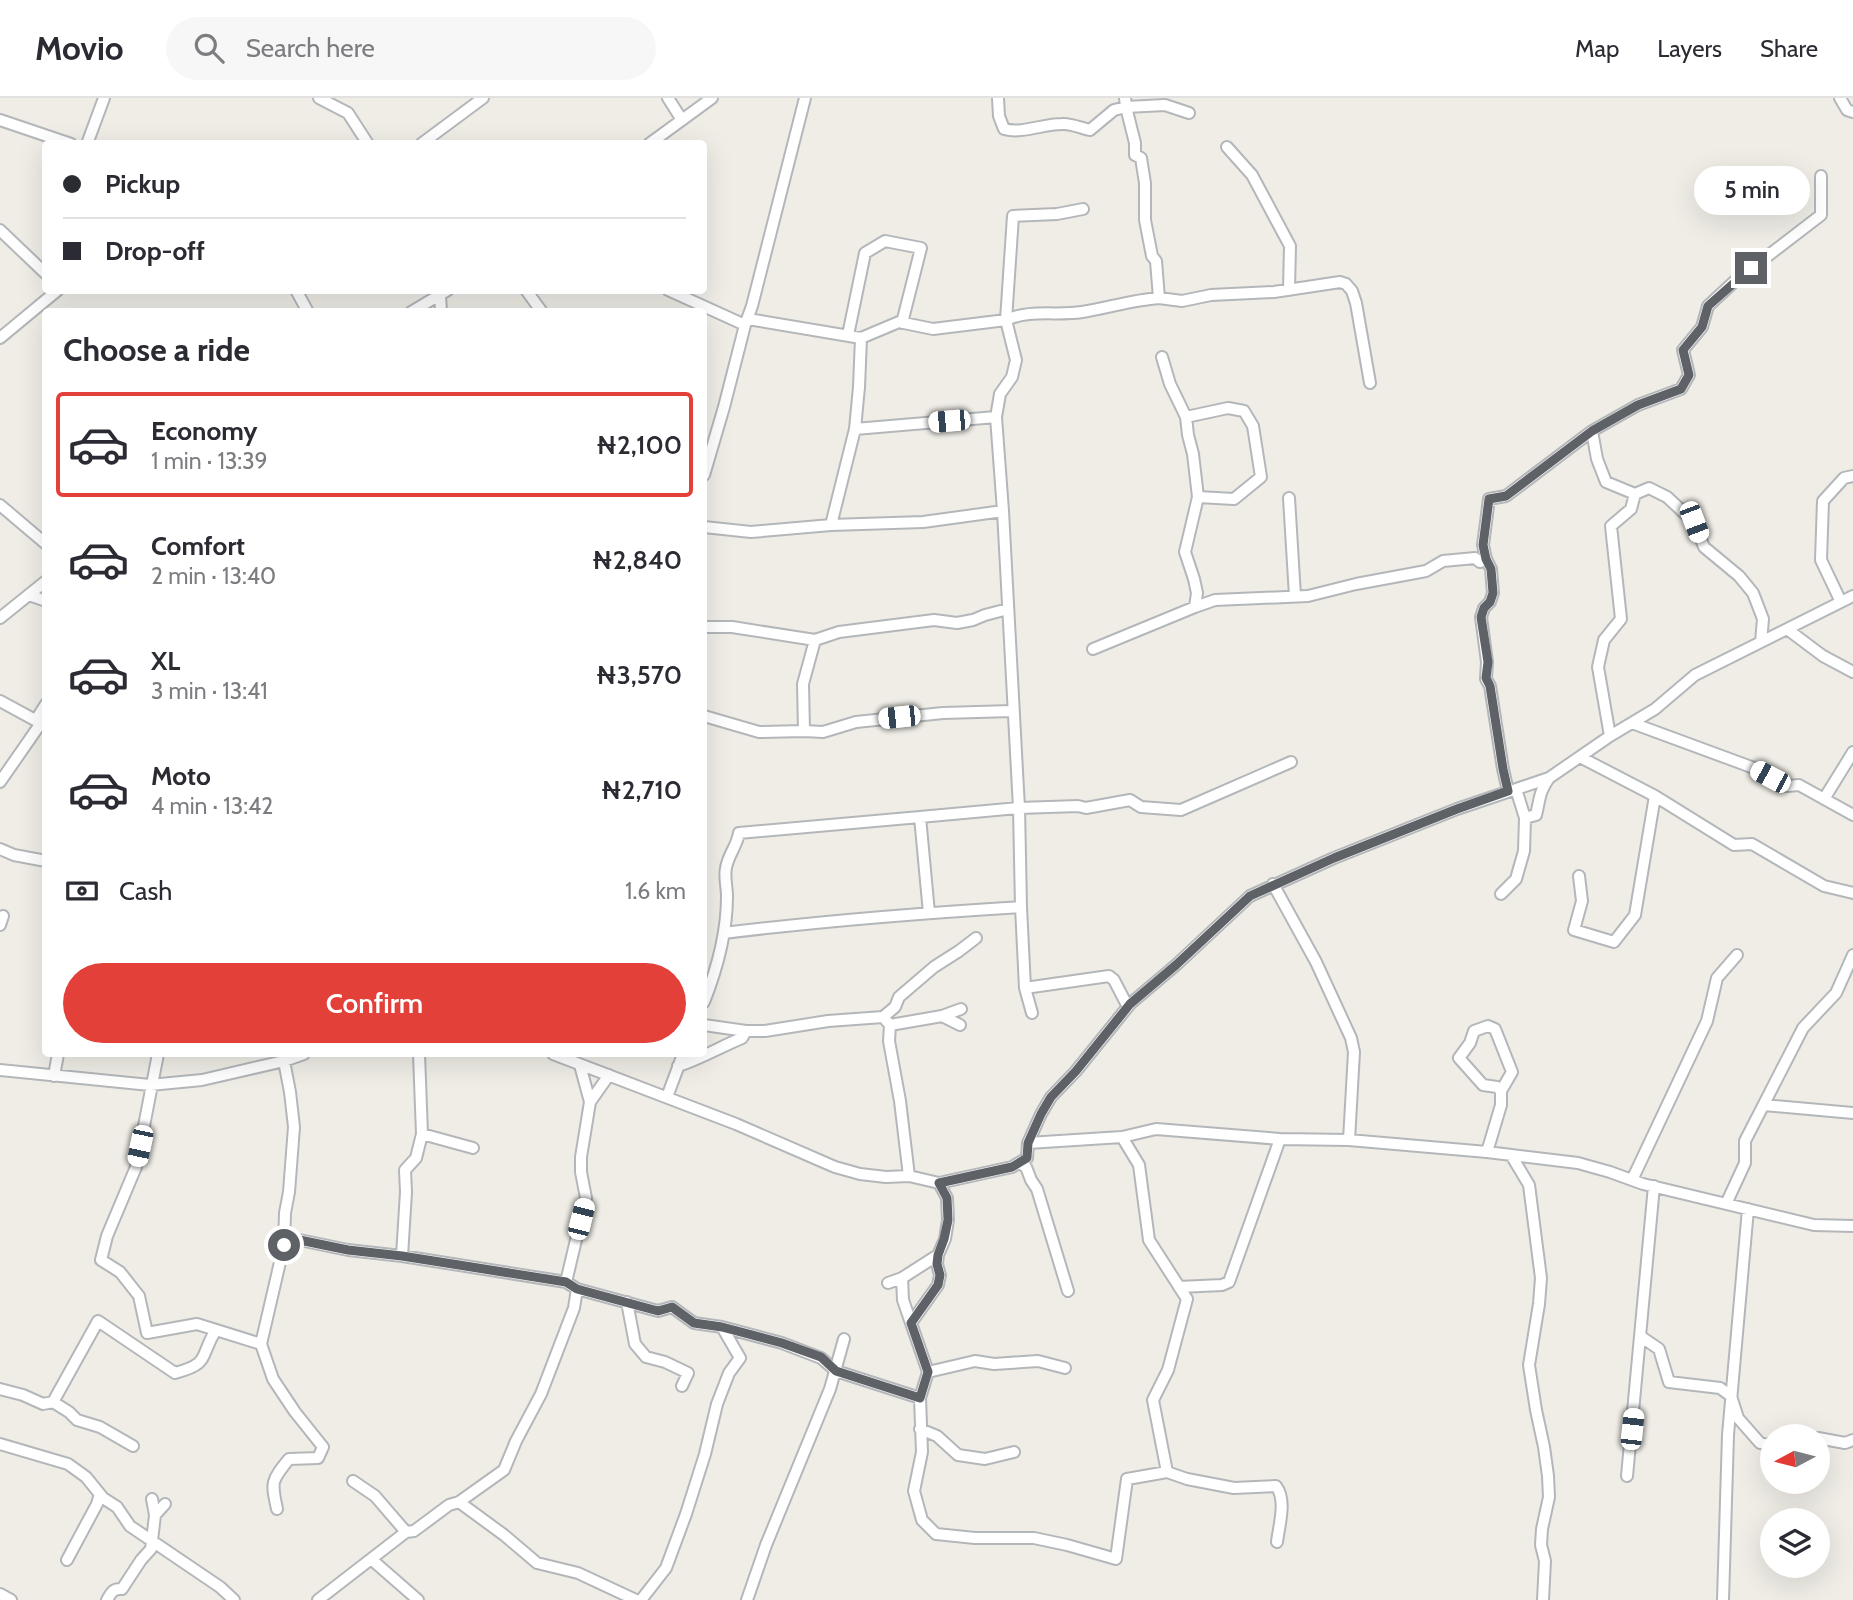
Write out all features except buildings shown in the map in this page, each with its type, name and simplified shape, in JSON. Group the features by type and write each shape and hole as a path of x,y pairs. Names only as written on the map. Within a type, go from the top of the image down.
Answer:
{"street":[{"path":"89,140 104,98"},
{"path":"319,98 348,113 365,140"},
{"path":"426,140 484,98"},
{"path":"668,98 682,120"},
{"path":"654,140 712,98"},
{"path":"707,465 752,306 805,98"},
{"path":"998,98 999,116 1004,128 1014,131 1065,123 1090,130 1126,103 1165,105 1189,113"},
{"path":"1840,98 1847,110 1853,112"},
{"path":"1126,103 1135,155 1141,158 1145,183 1145,220 1152,256 1156,261 1159,298"},
{"path":"0,120 59,140"},
{"path":"1227,147 1252,176 1290,246 1289,290"},
{"path":"1501,894 1516,879 1524,851 1525,818 1503,769 1490,686 1486,678 1488,662 1481,617 1493,593 1491,569 1483,545 1489,499 1506,496 1592,431 1638,405 1681,389 1689,375 1683,350 1702,327 1708,306 1735,281 1821,215 1821,176"},
{"path":"1032,1013 1025,988 1009,609 996,417 1000,394 1012,377 1016,360 1006,320 1013,215 1057,214 1083,209"},
{"path":"0,229 42,270"},
{"path":"848,335 865,253 885,241 921,248 902,323"},
{"path":"678,294 746,322 861,338 899,322 933,329 1006,320 1016,315 1080,313 1140,299 1182,301 1229,293 1274,292 1340,282 1352,291 1356,303 1370,383"},
{"path":"0,338 53,294"},
{"path":"418,308 442,294"},
{"path":"831,525 855,429 861,338"},
{"path":"1163,357 1170,384 1186,417 1193,454 1198,498 1185,552 1196,586 1195,607"},
{"path":"1186,417 1228,408 1244,411 1253,426 1261,477 1234,499 1198,498"},
{"path":"855,429 996,417"},
{"path":"1592,431 1597,458 1606,482 1635,494 1649,488 1667,497 1694,522 1704,547 1740,576 1753,593 1763,619 1761,642"},
{"path":"1841,602 1821,560 1823,501 1844,478 1853,475"},
{"path":"1610,736 1598,667 1604,640 1621,619 1611,526 1631,509 1635,494"},
{"path":"1289,498 1295,597"},
{"path":"0,505 42,541"},
{"path":"707,527 751,532 831,525 923,522 1003,511"},
{"path":"1093,649 1215,600 1308,596 1426,571 1443,561 1475,558 1480,562 1486,559"},
{"path":"0,618 42,584"},
{"path":"29,595 42,600"},
{"path":"576,1060 835,1167 860,1174 909,1176 939,1183 1012,1167 1027,1158 1028,1143 1051,1097 1128,1007 1250,896 1273,884 1457,809 1549,778 1655,709 1695,675 1853,596"},
{"path":"707,627 815,640 839,632 934,620 957,623 1009,609"},
{"path":"1787,629 1823,656 1853,672"},
{"path":"804,731 803,684 815,640"},
{"path":"0,701 41,723 0,782"},
{"path":"707,717 759,732 823,732 856,722 943,713 1013,711"},
{"path":"1632,723 1754,768 1787,786 1799,785 1853,815"},
{"path":"1824,799 1853,752"},
{"path":"1580,757 1655,796 1734,845 1752,844 1824,886 1853,893"},
{"path":"707,994 724,933 726,869 740,833 1019,808 1086,808 1130,800 1141,807 1181,810 1291,762"},
{"path":"1525,818 1536,815 1540,791 1549,778"},
{"path":"1579,876 1582,901 1574,930 1614,942 1634,915 1655,796"},
{"path":"920,817 929,913"},
{"path":"0,849 14,855 42,860"},
{"path":"1273,884 1316,962 1352,1038 1354,1052 1349,1140"},
{"path":"724,933 1021,907"},
{"path":"909,1176 887,1021 898,997 934,967 976,938"},
{"path":"1632,1180 1707,1021 1717,978 1737,955"},
{"path":"1726,1204 1745,1163 1745,1141 1763,1105 1803,1028 1836,993 1853,955"},
{"path":"1025,988 1109,976 1114,980 1128,1007"},
{"path":"707,1025 765,1031 828,1021 887,1021 942,1016 961,1009"},
{"path":"942,1016 960,1025"},
{"path":"1488,1152 1501,1105 1501,1091 1512,1072 1495,1029 1488,1026 1474,1031 1459,1058 1483,1085 1497,1087 1501,1091"},
{"path":"707,1054 742,1038 746,1031"},
{"path":"54,1076 57,1057"},
{"path":"157,1057 136,1167 107,1236 101,1259 120,1272 139,1296 147,1333 197,1324 261,1344"},
{"path":"402,1256 405,1170 416,1158 422,1134 419,1057"},
{"path":"667,1097 682,1057"},
{"path":"678,1066 703,1057"},
{"path":"0,1070 150,1085 202,1080 277,1059 290,1092 294,1127 285,1237 261,1344 273,1379 323,1447 318,1458 289,1460 275,1477 272,1487 277,1509"},
{"path":"566,1282 586,1198 581,1157 590,1102 576,1060"},
{"path":"590,1102 610,1076"},
{"path":"1763,1105 1853,1113"},
{"path":"1028,1143 1122,1137 1156,1129 1280,1139 1349,1140 1488,1152 1578,1163 1654,1186 1814,1226 1853,1226"},
{"path":"422,1134 473,1148"},
{"path":"1122,1137 1139,1165 1149,1240 1187,1299 1168,1370 1153,1399 1167,1472"},
{"path":"1179,1287 1229,1282 1280,1139"},
{"path":"1511,1155 1529,1185 1541,1278 1529,1365 1548,1476 1549,1497 1541,1545 1545,1561 1543,1600"},
{"path":"1019,1163 1026,1167 1037,1189 1047,1239 1068,1291"},
{"path":"911,1323 938,1285 940,1275 938,1255 948,1220 947,1198 939,1183"},
{"path":"1627,1476 1654,1186"},
{"path":"1723,1600 1728,1436 1748,1209"},
{"path":"285,1237 348,1250 566,1282 577,1289 658,1311 672,1307 694,1323 722,1327 782,1343 821,1357 836,1371 920,1398"},
{"path":"888,1283 902,1278 938,1255"},
{"path":"902,1278 903,1300 928,1372 920,1398 922,1452 914,1491 922,1520 936,1534 975,1538 1034,1538 1116,1559 1127,1479 1167,1472 1187,1479 1234,1488 1276,1486 1281,1492 1282,1503 1277,1542"},
{"path":"318,1600 406,1532 414,1531 504,1469 541,1394 575,1308 577,1289"},
{"path":"627,1302 635,1344 646,1357 666,1362 688,1373 682,1386"},
{"path":"53,1402 98,1321 175,1373 191,1369 201,1362 216,1330"},
{"path":"459,1502 537,1563 578,1573 638,1600 666,1568 701,1466 717,1404 729,1373 740,1359 722,1327"},
{"path":"1640,1336 1659,1349 1669,1382 1720,1388 1731,1396 1738,1418 1760,1443"},
{"path":"747,1600 766,1545 818,1422 844,1339"},
{"path":"928,1372 975,1362 994,1364 1038,1361 1065,1368"},
{"path":"0,1389 43,1404 53,1402 77,1420 100,1427 133,1446"},
{"path":"920,1429 937,1436 958,1455 985,1459 1014,1452"},
{"path":"1830,1440 1845,1443 1853,1440"},
{"path":"0,1444 68,1464 86,1477 103,1498 117,1507 130,1526 220,1587 234,1600"},
{"path":"353,1481 375,1496 406,1532"},
{"path":"67,1560 100,1494"},
{"path":"107,1600 111,1592 117,1588 122,1589 151,1549 155,1515 152,1500"},
{"path":"155,1515 165,1504"},
{"path":"371,1559 418,1600"},
{"path":"0,1594 12,1600"}],"route":[{"path":"284,1245 285,1237 348,1250 566,1282 577,1289 658,1311 672,1307 694,1323 722,1327 782,1343 821,1357 836,1371 920,1398 928,1372 911,1323 938,1285 938,1255 948,1220 947,1198 939,1183 1012,1167 1027,1158 1028,1143 1051,1097 1076,1071 1130,1004 1250,896 1334,858 1508,791 1490,686 1486,678 1488,662 1481,617 1493,593 1491,569 1483,545 1489,499 1506,496 1592,431 1638,405 1681,389 1689,375 1683,350 1702,327 1708,306 1751,268"}]}
